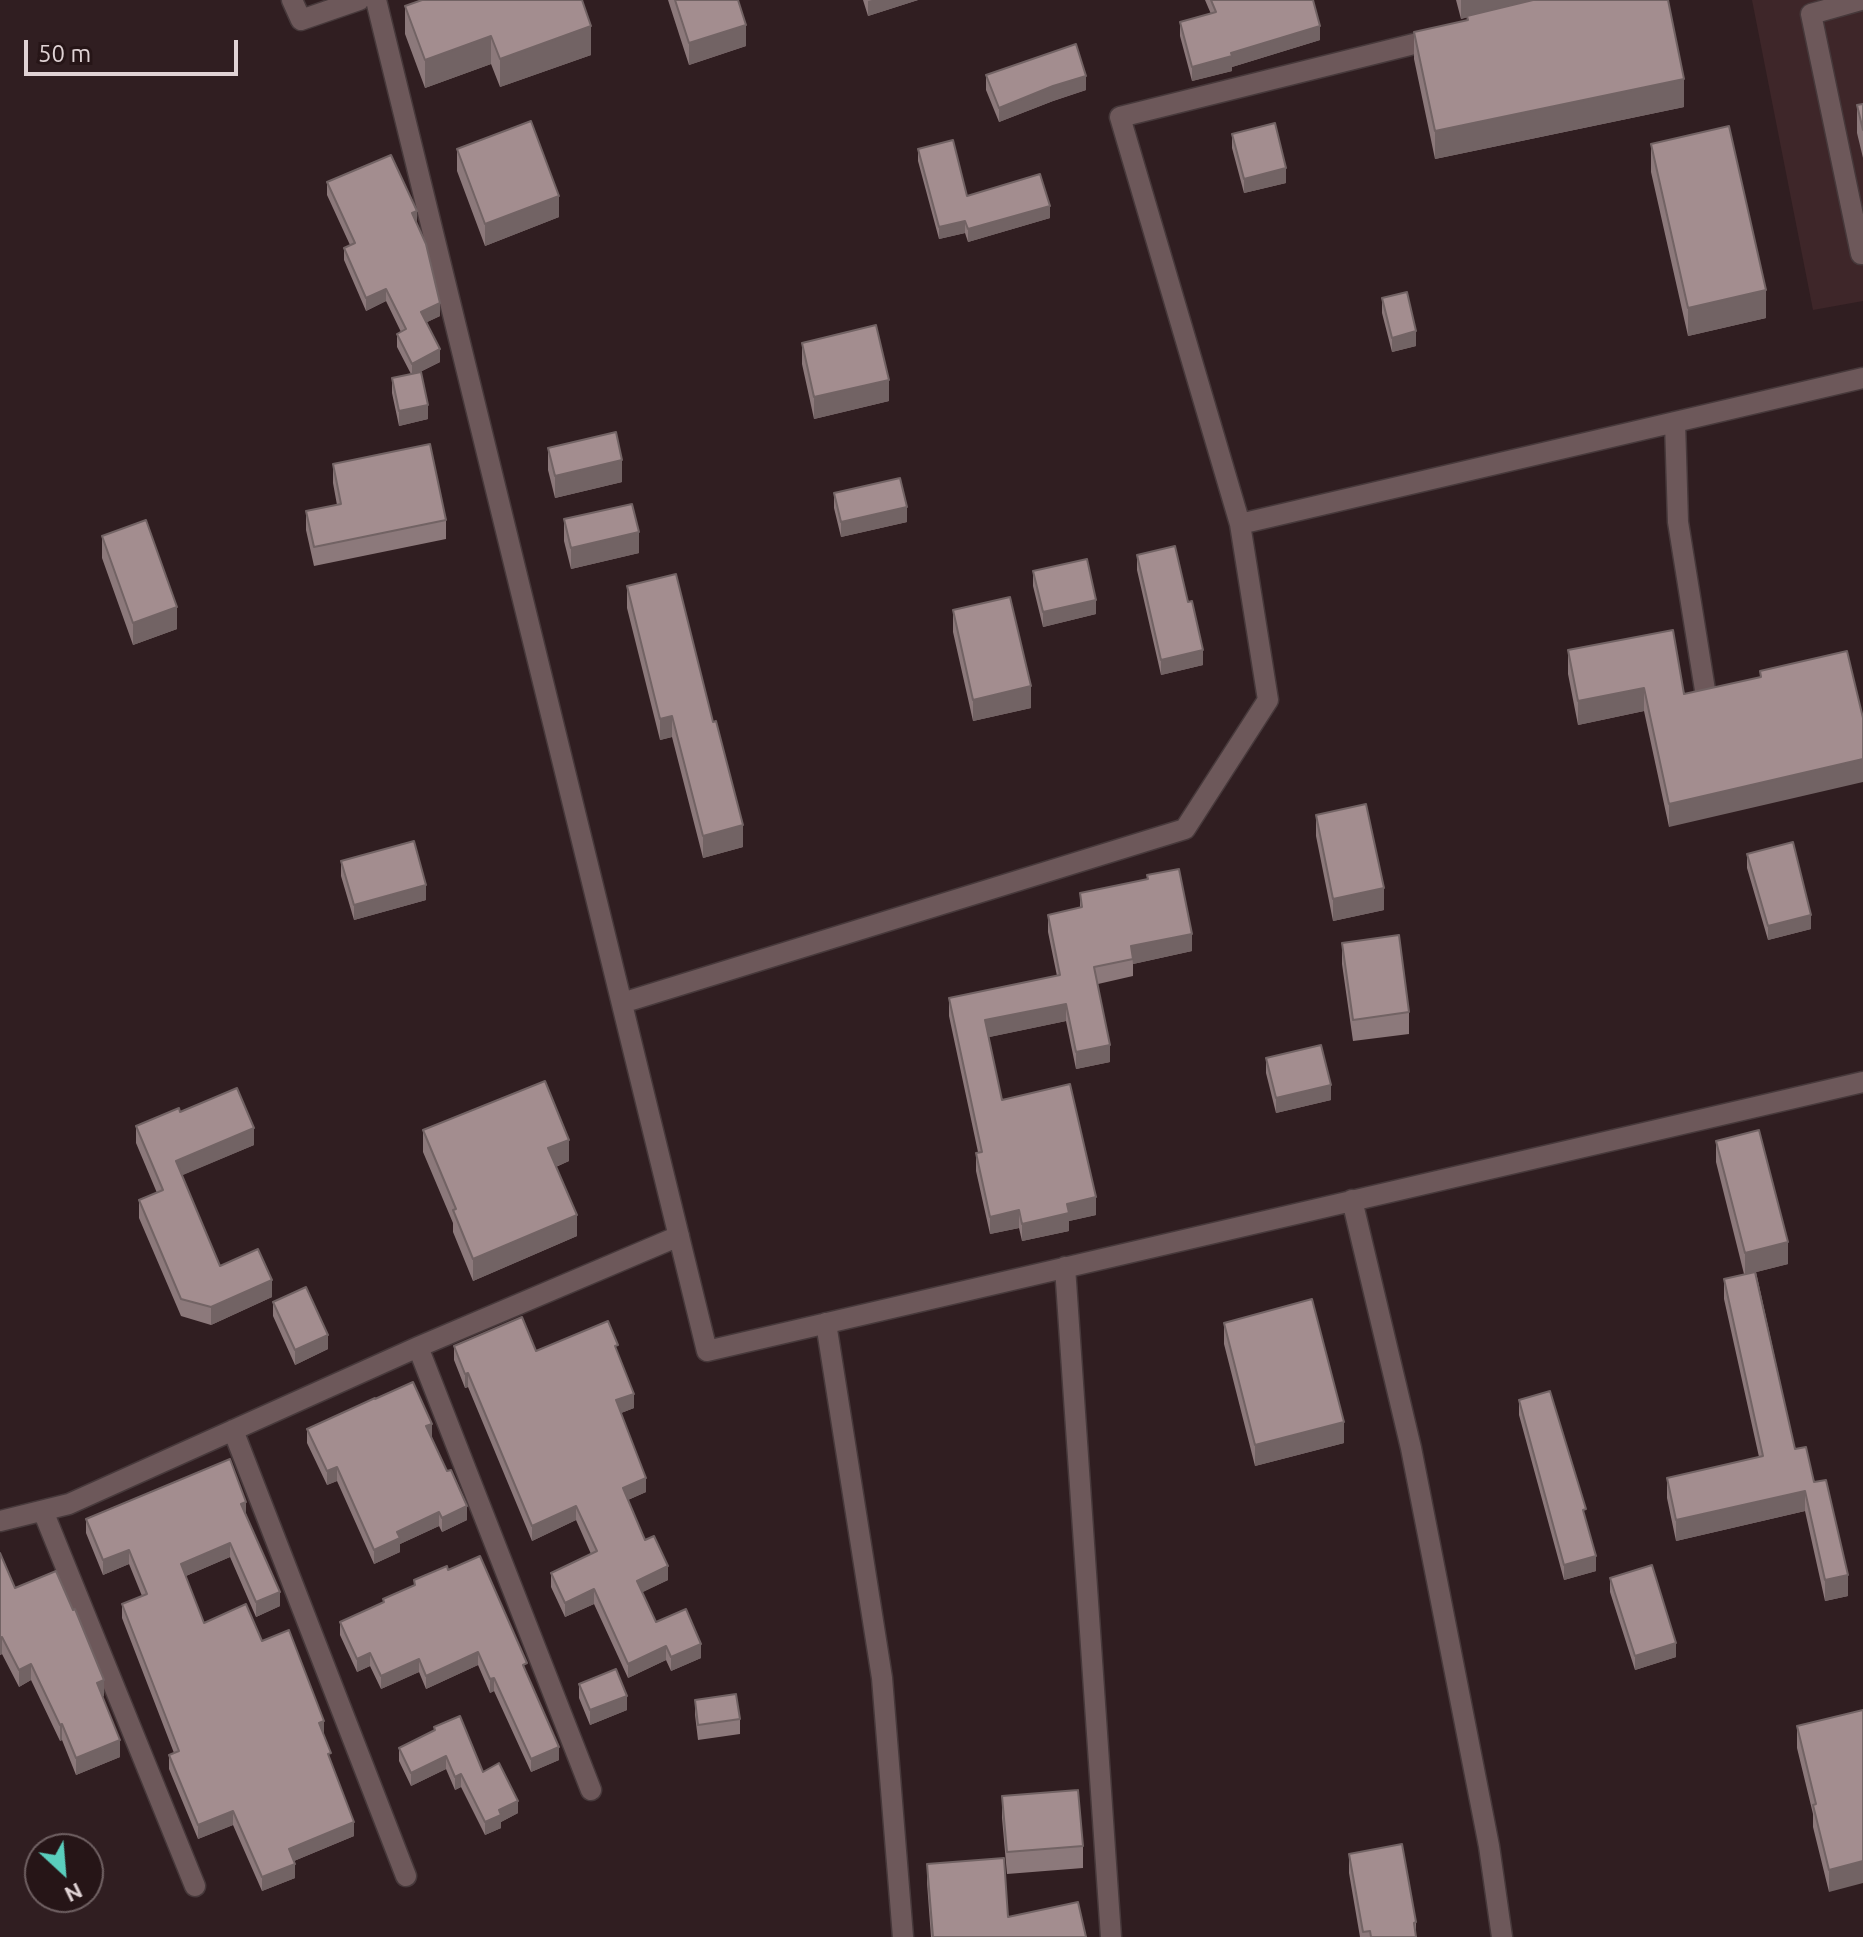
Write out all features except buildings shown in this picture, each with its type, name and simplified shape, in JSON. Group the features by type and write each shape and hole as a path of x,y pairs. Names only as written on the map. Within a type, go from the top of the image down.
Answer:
{"street":[{"path":"292,0 301,20 359,0"},
{"path":"376,0 707,1351 1863,1082"},
{"path":"1861,0 1811,14 1863,254"},
{"path":"622,1003 1185,829 1268,700 1240,524 1120,117 1454,34"},
{"path":"1240,524 1863,378"},
{"path":"1675,422 1678,522 1705,690"},
{"path":"1352,1200 1411,1448 1489,1846 1502,1937"},
{"path":"0,1521 69,1504 418,1347 679,1236"},
{"path":"1065,1267 1111,1937"},
{"path":"826,1323 882,1678 903,1937"},
{"path":"418,1347 591,1790"},
{"path":"233,1430 406,1876"},
{"path":"43,1511 195,1886"}],"shaded area":[{"path":"1752,0 1863,0 1863,301 1813,310"}]}
